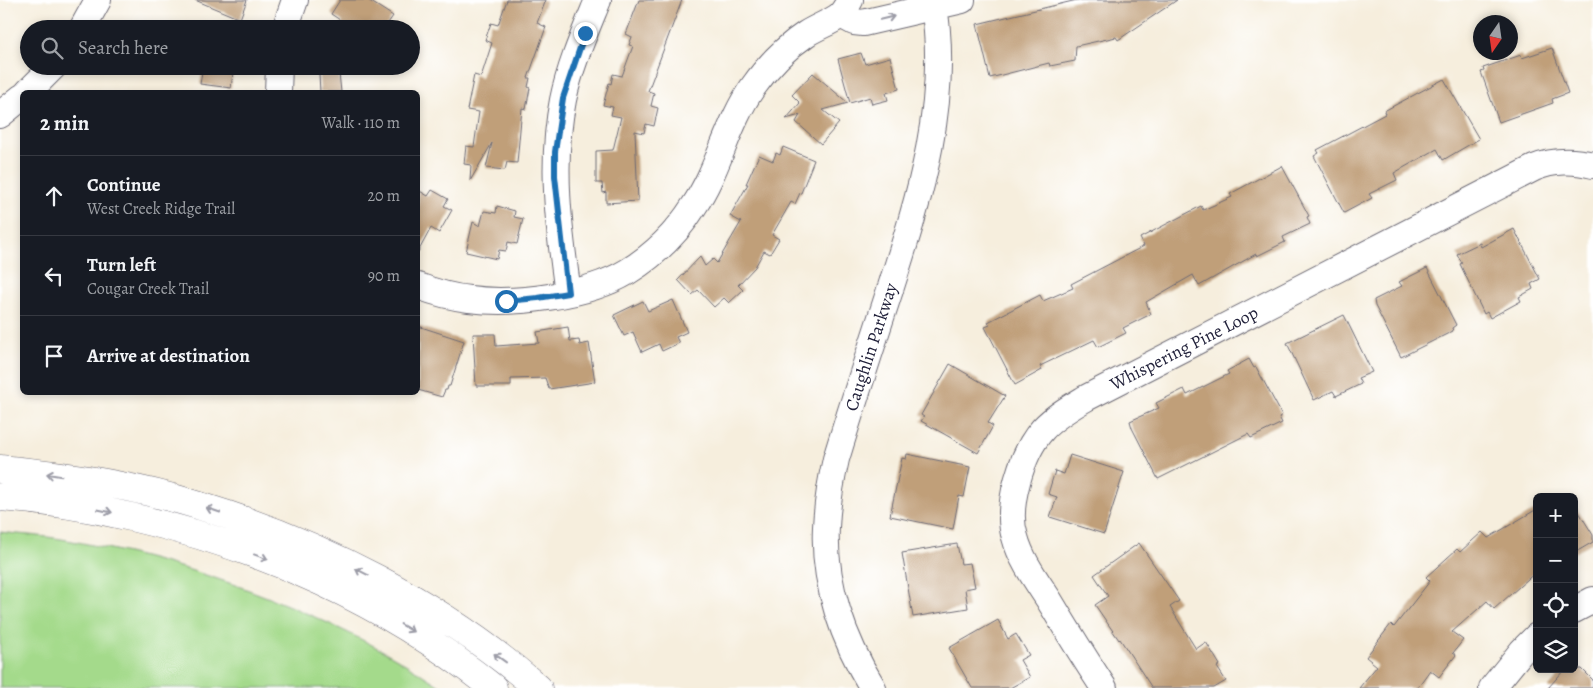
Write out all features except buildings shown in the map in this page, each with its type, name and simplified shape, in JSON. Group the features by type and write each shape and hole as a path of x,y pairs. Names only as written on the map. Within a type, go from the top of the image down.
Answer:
{"main road":[{"path":"0,469 50,474 128,487 197,504 266,528 330,556 395,589 462,630 538,688"},
{"path":"0,497 98,510 172,526 282,564 329,584 376,609 421,636 493,688"}],"street":[{"path":"87,20 98,0"},
{"path":"288,20 295,0"},
{"path":"568,293 555,176 555,152 563,98 573,65 598,0"},
{"path":"420,287 469,300 506,301 568,293 604,283 626,273 646,260 665,244 682,225 696,205 708,182 740,109 762,75 784,51 845,7 854,22 862,23 934,3 962,0"},
{"name":"Caughlin Parkway","path":"873,688 850,648 840,620 828,564 826,529 830,487 836,459 909,229 925,171 936,103 937,38 934,3"},
{"path":"30,90 45,75"},
{"path":"278,90 279,75"},
{"path":"0,115 20,99"},
{"name":"Whispering Pine Loop","path":"1104,688 1034,576 1018,547 1013,530 1013,502 1018,480 1033,443 1042,429 1055,417 1086,398 1534,168 1544,164 1572,161 1593,166"},
{"path":"1578,608 1593,600"},
{"path":"1492,688 1533,640"}],"green space":[{"path":"0,532 54,538 112,549 153,559 233,584 311,615 348,633 392,656 443,688 0,688"}],"route":[{"path":"506,301 568,293 555,176 555,152 563,98 585,33"}]}
